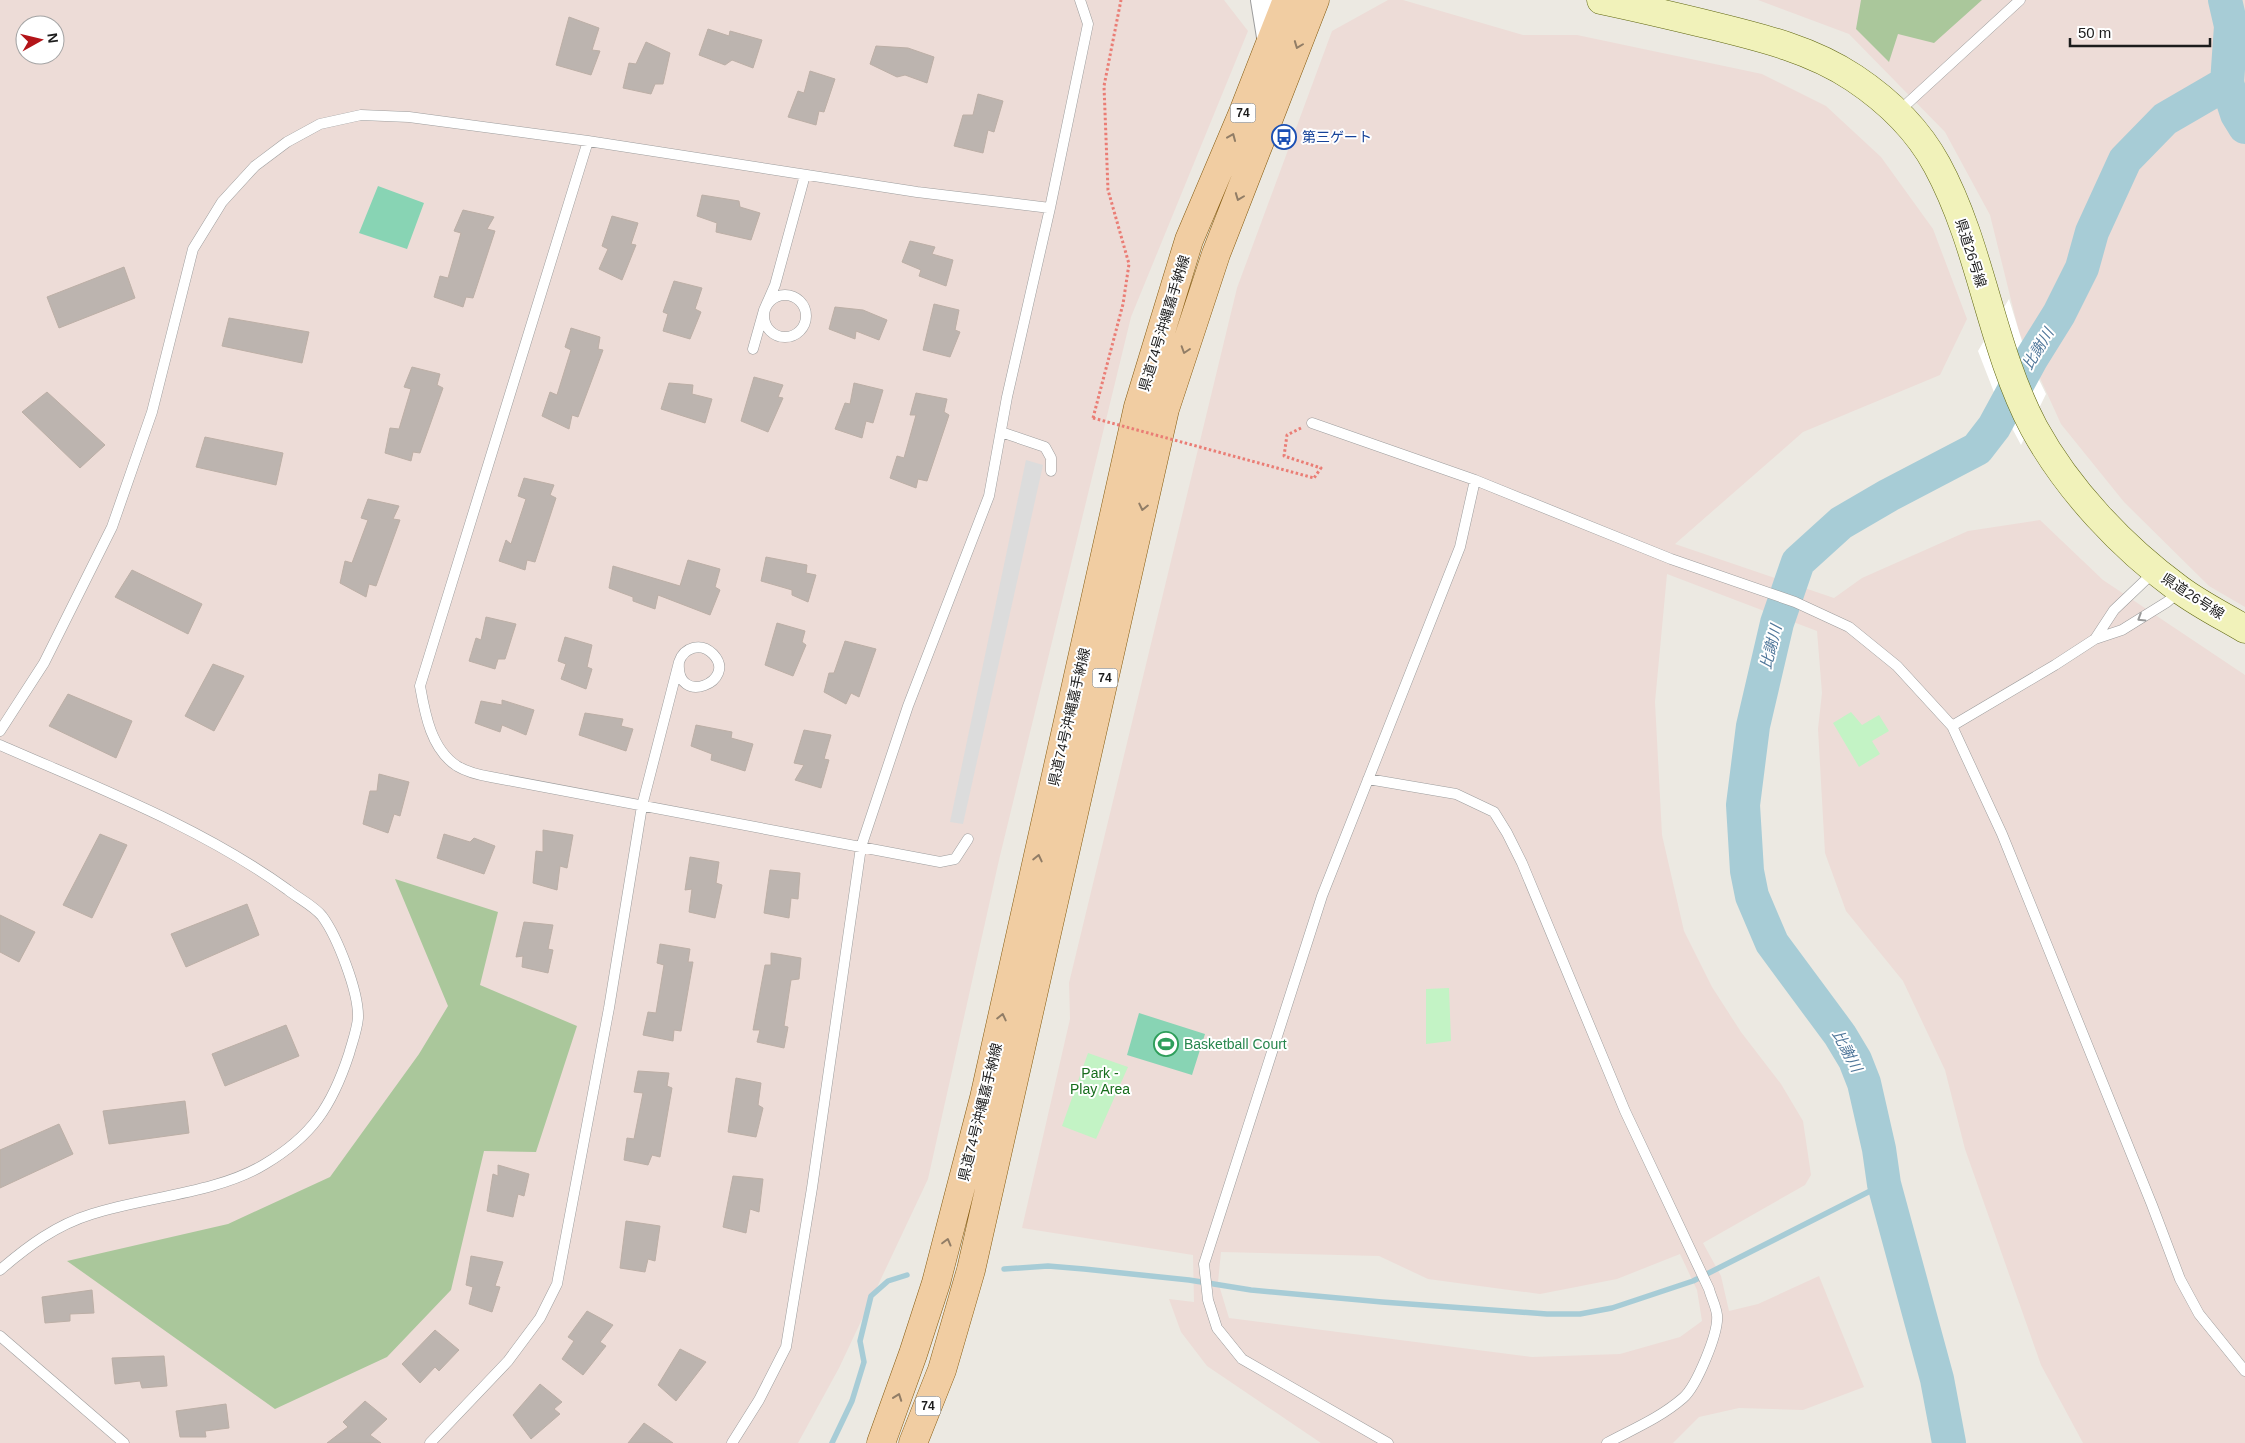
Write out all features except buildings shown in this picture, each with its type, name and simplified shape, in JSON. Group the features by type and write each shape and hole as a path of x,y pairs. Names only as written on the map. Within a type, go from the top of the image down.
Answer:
{"main road":[{"name":"県道74号沖縄嘉手納線","path":"881,1443 936,1283 984,1098 1138,408 1190,240 1287,0"},
{"name":"県道26号線","path":"1601,0 1755,37 1812,55 1854,79 1897,113 1918,137 1936,164 1952,198 1965,230 1991,319 2011,377 2048,452 2082,495 2115,532 2155,571 2181,591 2245,629"},
{"name":"県道74号沖縄嘉手納線","path":"913,1443 942,1370 971,1270 1165,409 1216,254 1318,5"}],"street":[{"path":"1264,0 1271,43"}],"lane":[{"path":"732,1443 759,1400 786,1347 812,1188 861,848 908,706 989,496 1088,24 1080,0"},
{"path":"1897,113 2020,0"},
{"path":"0,731 44,663 112,528 152,412 192,248 222,202 255,166 287,142 320,124 361,115 409,117 588,140 918,192 1050,208"},
{"path":"588,140 420,686 425,718 440,748 456,765 471,772 490,777 940,862 955,859 968,839"},
{"path":"753,349 764,310 775,285 805,175"},
{"path":"787,294 796,298 804,306 806,320 797,333 783,337 776,335 767,327 764,310 770,300 776,296 787,294"},
{"path":"1312,423 1475,480 1671,559 1795,602 1849,627 1897,666 1952,726 2002,834 2180,1279 2199,1314 2245,1371"},
{"path":"1001,432 1045,447 1051,458 1051,471"},
{"path":"1388,1443 1242,1359 1217,1328 1208,1300 1204,1264 1322,896 1460,547 1475,480"},
{"path":"2095,639 2114,610 2155,571"},
{"path":"1952,726 2095,639 2122,630 2181,591"},
{"path":"430,1443 508,1362 540,1318 557,1284 566,1245 609,1008 642,806 679,662 685,652 691,648 702,647 709,650 718,661 718,668 716,678 702,687 691,686 685,683 679,674 679,662"},
{"path":"0,745 168,820 257,868 321,915 342,955 354,988 358,1017 354,1038 334,1096 315,1124 292,1146 264,1165 232,1180 91,1214 58,1227 34,1241 0,1270"},
{"path":"1368,779 1456,794 1494,812 1522,863 1625,1111 1709,1289 1717,1315 1714,1338 1702,1366 1685,1397 1663,1413 1607,1443"},
{"path":"0,1336 124,1443"}],"path":[{"path":"1121,0 1104,86 1108,190 1129,264 1122,304 1093,418 1314,478 1321,468 1284,456 1288,435 1312,423"}],"shaded area":[{"path":"0,0 1224,0 1248,31 1131,317 999,860 928,1179 839,1368 798,1443 0,1443"},
{"path":"1388,0 1403,0 1523,35 1577,35 1762,74 1826,106 1881,157 1933,229 1967,319 1940,375 1803,432 1675,544 1834,598 1862,578 1968,531 2040,520 2103,580 2245,675 2245,1443 2083,1443 2041,1365 1965,1149 1945,1070 1903,981 1846,911 1825,853 1818,729 1822,693 1817,631 1667,574 1655,702 1662,835 1684,931 1712,987 1741,1032 1781,1084 1803,1121 1811,1175 1805,1185 1703,1243 1721,1276 1729,1311 1758,1304 1819,1276 1864,1387 1803,1410 1739,1408 1699,1417 1673,1443 1321,1443 1207,1366 1181,1332 1169,1299 1194,1302 1193,1255 1022,1228 1070,1019 1069,983 1237,288 1332,31","holes":["1221,1252 1379,1256 1428,1279 1540,1294 1617,1279 1680,1254 1697,1290 1702,1321 1680,1337 1620,1354 1532,1357 1229,1318 1218,1282"]},
{"path":"1758,0 2245,0 2245,607 2209,586 2124,502 2061,424 2019,332 1990,215 1945,132 1849,34"},
{"path":"1026,460 1043,465 963,824 950,822"}],"green space":[{"path":"1861,0 1982,0 1934,43 1898,34 1889,62 1856,29"},
{"path":"378,186 424,203 407,249 359,233"},
{"path":"1851,712 1862,725 1879,715 1889,731 1872,741 1880,754 1859,767 1833,723"},
{"path":"395,879 498,912 480,985 577,1026 536,1152 484,1151 451,1290 387,1357 275,1409 67,1261 228,1224 330,1177 419,1054 448,1006"},
{"path":"1449,988 1451,1041 1426,1044 1426,989"},
{"name":"Basketball Court","path":"1139,1013 1205,1034 1192,1075 1127,1055"},
{"name":"Park - Play Area","path":"1088,1053 1128,1067 1096,1139 1062,1126"}],"pier":[{"path":"2009,299 2025,351 2046,394 2021,445 1997,400 1978,351"}],"waterway":[{"name":"比謝川","path":"2225,0 2231,26 2227,83 2237,114 2245,127"},
{"name":"比謝川","path":"1949,1443 1937,1379 1884,1184 1879,1149 1864,1083 1855,1060 1840,1035 1772,943 1752,896 1747,871 1743,805 1753,726 1777,623 1798,562 1841,523 1889,495 1977,449 1994,427 2031,359 2059,314 2082,268 2092,232 2125,160 2165,119 2227,83"},
{"path":"1004,1269 1048,1266 1189,1280 1251,1290 1382,1302 1547,1314 1580,1314 1612,1308 1693,1281 1884,1184"},
{"path":"832,1443 852,1401 864,1362 860,1341 871,1296 888,1281 907,1275"}],"place":[{"name":"第三ゲート","path":"1284,137"},
{"name":"Basketball Court","path":"1166,1044"}]}
